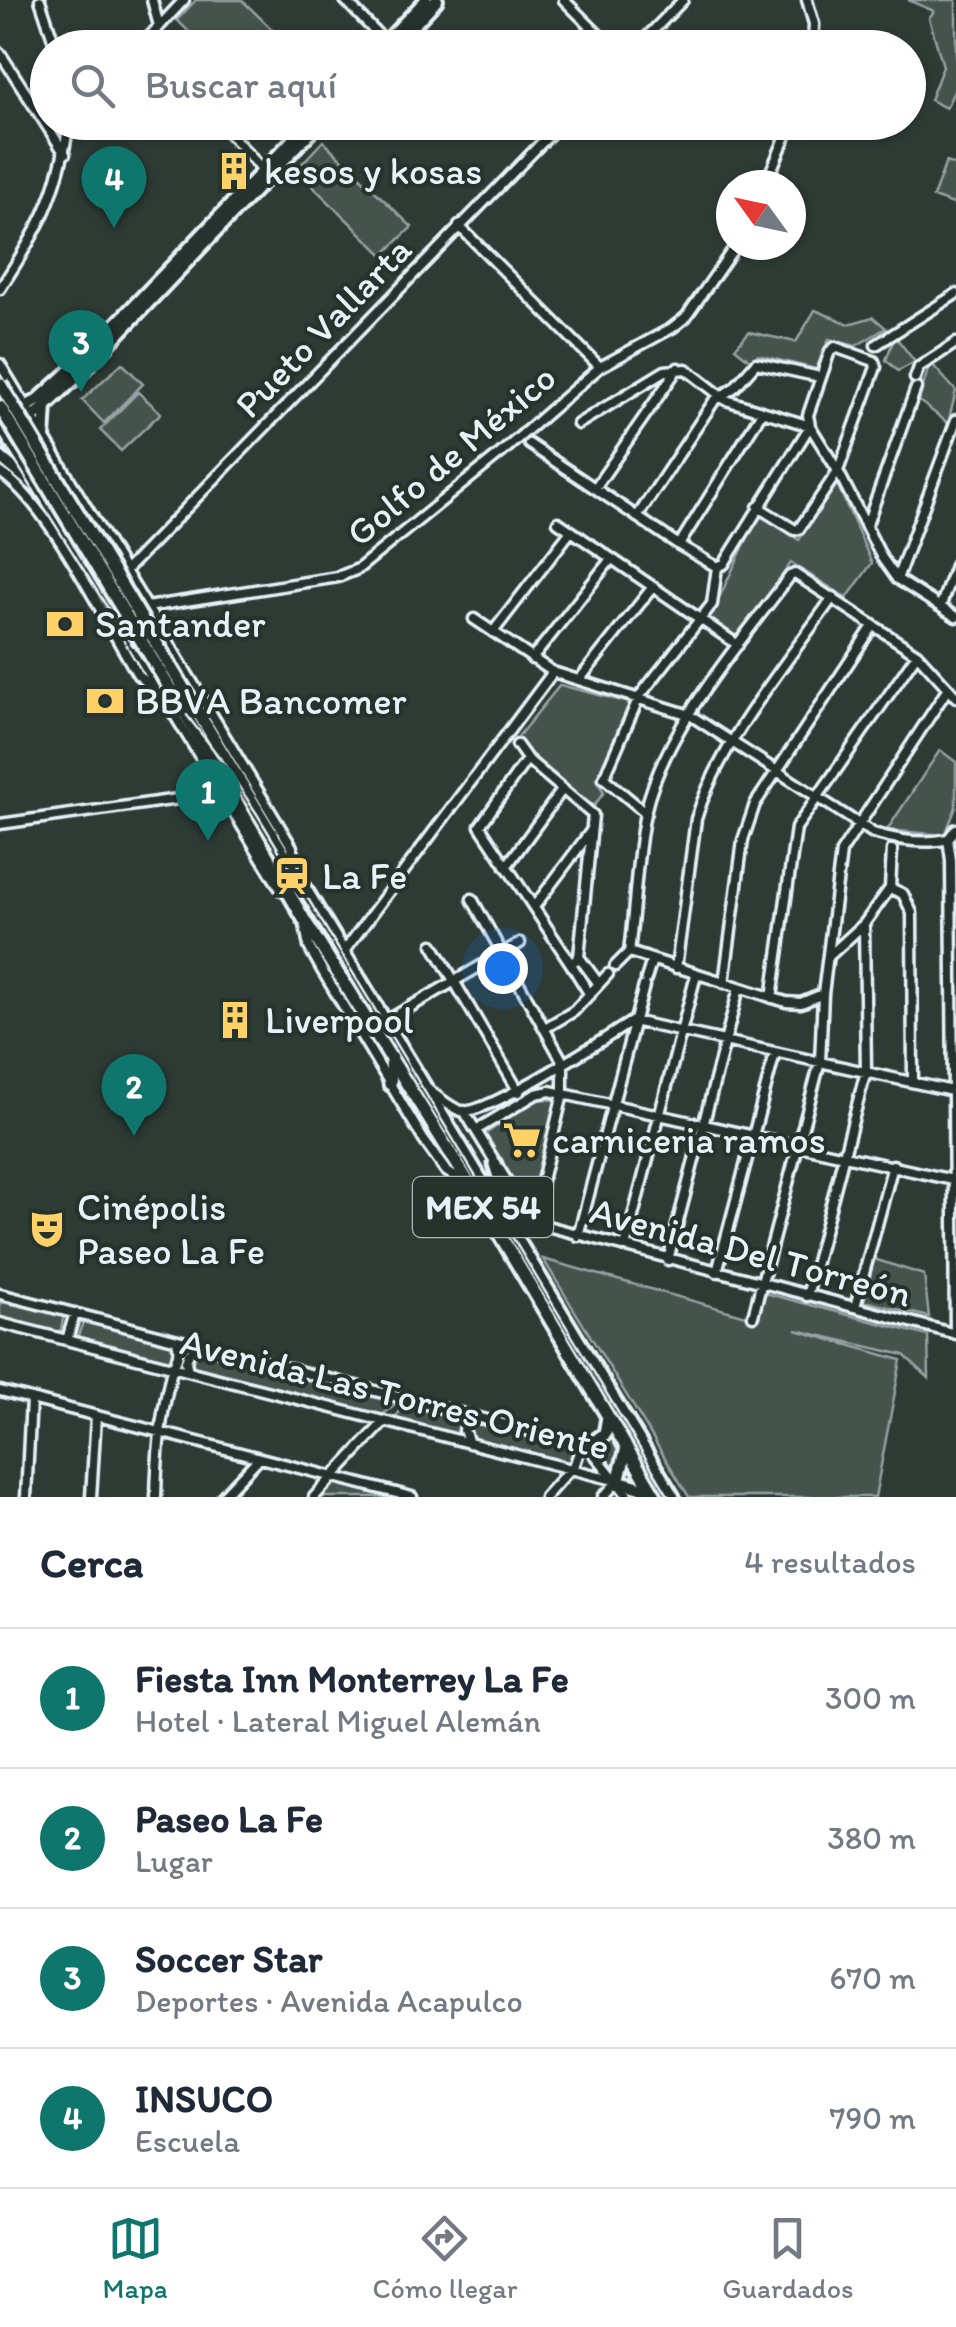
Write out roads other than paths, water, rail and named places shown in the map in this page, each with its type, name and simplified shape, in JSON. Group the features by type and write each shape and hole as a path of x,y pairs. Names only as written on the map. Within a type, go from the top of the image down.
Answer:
{"highway":[{"name":"MEX 54","path":"2,382 305,920 472,1188 654,1494"},
{"name":"MEX 54","path":"0,408 345,950 673,1497"},
{"path":"390,1084 392,1058"},
{"path":"495,1164 520,1242"},
{"path":"588,1446 606,1434 608,1412"},
{"path":"628,1447 618,1481 654,1494"}],"main road":[{"path":"400,30 426,0"},
{"path":"404,30 437,0"},
{"path":"0,420 37,401 78,364 293,140"},
{"path":"1,433 32,418 46,406 303,140"},
{"path":"44,437 46,406"},
{"path":"0,457 36,487"}],"street":[{"path":"40,0 50,30"},
{"path":"152,0 160,26"},
{"path":"157,30 184,0"},
{"path":"345,0 372,30"},
{"path":"564,0 594,30"},
{"path":"654,30 683,0"},
{"path":"807,0 814,30"},
{"path":"0,53 4,70 30,106"},
{"path":"54,140 64,154"},
{"path":"0,289 45,216 67,140"},
{"path":"235,140 264,170"},
{"name":"Pueto Vallarta","path":"126,571 544,140"},
{"path":"771,170 784,140"},
{"path":"459,226 600,367"},
{"name":"Golfo de México","path":"147,607 350,574 501,453 600,367 686,317 726,260"},
{"path":"876,345 956,294"},
{"path":"866,526 919,367 956,343"},
{"path":"758,507 797,530 838,471 876,367 874,360 833,348 808,414 810,426 838,471 897,579 956,617"},
{"path":"637,517 720,395 733,390 756,363 820,377"},
{"path":"0,364 2,382 25,404 292,847 293,868"},
{"path":"578,424 665,370 678,368 692,372 720,395 810,426"},
{"path":"595,488 678,368"},
{"path":"679,545 762,412"},
{"path":"897,579 956,420"},
{"path":"530,444 679,545 717,566 724,564 810,426"},
{"path":"1,433 276,882 298,906"},
{"path":"28,473 29,456 36,448 53,452"},
{"path":"0,472 23,490 70,551"},
{"path":"558,522 738,645"},
{"path":"492,632 571,531"},
{"path":"532,659 610,558"},
{"path":"942,605 956,563"},
{"path":"646,812 604,778 639,697 714,597 717,566"},
{"path":"616,966 629,952 646,812 674,742 791,574 833,597 917,654 956,697"},
{"path":"580,680 652,588"},
{"path":"676,968 696,818 710,782 833,597"},
{"path":"474,619 553,672 690,715 858,825 893,839 936,842 948,840 956,829"},
{"path":"724,984 744,840 755,804 873,626"},
{"path":"772,998 792,839 816,798 917,654"},
{"path":"345,950 553,672"},
{"path":"753,1316 820,1062 822,994 839,860 948,690"},
{"path":"517,746 528,760 590,811 594,827 580,957 599,984"},
{"path":"528,760 481,823 482,831 590,995"},
{"path":"506,868 562,790"},
{"path":"0,824 221,792"},
{"path":"534,907 594,827"},
{"path":"948,840 956,1334"},
{"path":"828,958 864,924 890,888 892,850"},
{"path":"890,888 903,894 912,913 914,1080"},
{"path":"472,899 562,1062 563,1094 532,1222"},
{"path":"305,920 305,934 316,960 390,1084 446,1171 472,1188"},
{"path":"807,1296 866,1071 864,924"},
{"path":"386,1020 520,943"},
{"path":"433,945 523,1101"},
{"path":"629,952 772,998 801,1002 822,994"},
{"path":"571,964 580,957"},
{"path":"578,1236 610,1105 652,960"},
{"path":"545,1028 574,1011 608,974"},
{"path":"625,1247 696,974"},
{"path":"668,1260 739,988"},
{"path":"464,1111 478,1109 518,1090 633,1021 952,1091"},
{"path":"717,1272 775,1053"},
{"path":"426,1088 464,1111 532,1222"},
{"path":"476,1130 544,1091 953,1180"},
{"path":"854,1307 893,1166"},
{"name":"Avenida Del Torreón","path":"532,1222 956,1334"},
{"name":"Avenida Las Torres Oriente","path":"0,1294 572,1441 588,1446 618,1481"},
{"path":"67,1340 75,1314"},
{"name":"Avenida Las Torres Oriente","path":"0,1324 618,1481"},
{"path":"156,1497 158,1431 180,1347 176,1340"},
{"path":"188,1372 188,1353 202,1346"},
{"path":"0,1391 412,1497"},
{"path":"26,1497 31,1399"},
{"path":"92,1497 96,1416"},
{"path":"469,1444 464,1430 469,1420 477,1417"},
{"path":"314,1497 384,1422"},
{"path":"545,1497 570,1470 579,1452 572,1441"},
{"path":"222,1497 259,1458"},
{"path":"603,1497 618,1481 629,1497"}],"railway":[{"path":"0,437 124,634 220,758 257,814 669,1497"}],"place":[{"name":"kesos y kosas","path":"234,171"},
{"name":"INSUCO","path":"114,228"},
{"name":"Soccer Star","path":"81,392"},
{"name":"Santander","path":"65,624"},
{"name":"BBVA Bancomer","path":"105,701"},
{"name":"Fiesta Inn Monterrey La Fe","path":"208,841"},
{"name":"La Fe","path":"292,876"},
{"name":"Liverpool","path":"235,1020"},
{"name":"Paseo La Fe","path":"134,1136"},
{"name":"carniceria ramos","path":"522,1140"},
{"name":"Cinépolis Paseo La Fe","path":"47,1229"}]}
